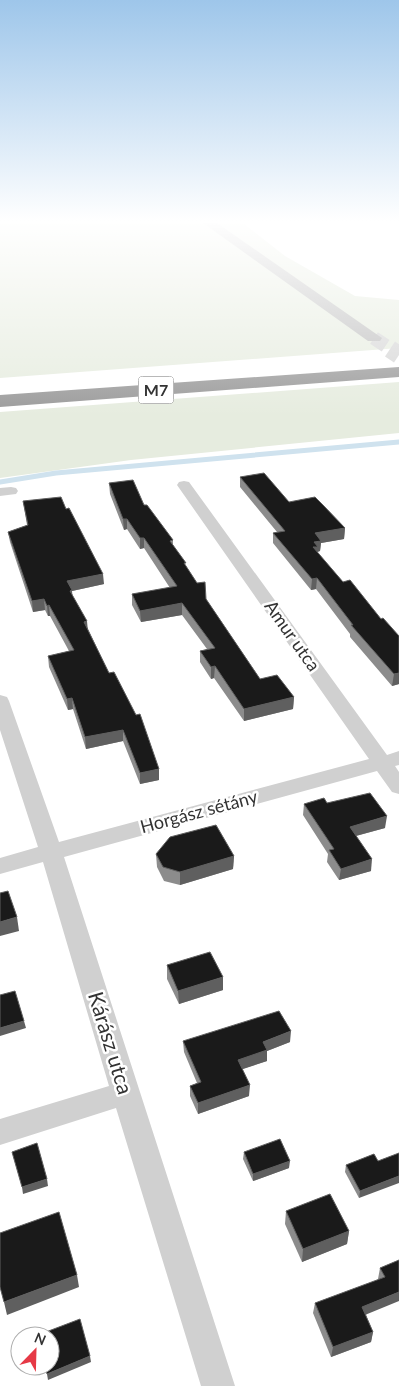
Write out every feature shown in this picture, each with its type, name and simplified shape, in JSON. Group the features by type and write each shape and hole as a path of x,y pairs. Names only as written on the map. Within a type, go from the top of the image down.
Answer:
{"highway":[{"name":"M7","path":"0,384 399,356"},
{"name":"M7","path":"0,401 399,372"}],"main road":[{"path":"302,288 374,338"}],"street":[{"name":"Amur utca","path":"184,485 390,760 399,787"},
{"name":"Kárász utca","path":"0,701 51,852 218,1386"},
{"name":"Horgász sétány","path":"0,866 390,760"},
{"path":"0,1132 125,1093"}],"shaded area":[{"path":"0,288 340,288 355,296 399,300 399,348 0,378"},
{"path":"399,382 399,433 131,460 0,478 0,412"}],"building":[{"path":"264,473 289,502 315,497 345,528 315,533 321,541 314,542 318,547 313,547 343,582 350,580 381,619 383,618 399,636 399,673 394,674 351,625 353,625 317,578 312,579 273,533 285,531 240,477"},
{"path":"133,480 144,505 147,505 173,540 170,541 186,563 184,563 197,583 205,582 206,599 260,679 277,675 294,697 244,709 215,666 211,667 200,651 215,648 182,603 140,611 132,594 177,586 144,538 140,538 127,519 123,519 109,483"},
{"path":"61,497 66,509 69,508 103,574 67,581 72,590 70,591 87,621 84,622 109,673 114,672 136,715 140,714 159,769 140,773 123,730 85,737 72,698 67,699 48,656 74,650 44,599 32,601 8,532 28,525 23,501"},
{"path":"370,793 387,816 350,827 372,859 341,869 329,850 334,849 304,804 324,798 327,803"},
{"path":"216,825 234,856 180,872 163,867 156,854 170,837"},
{"path":"8,891 17,917 0,922 0,893"},
{"path":"210,952 223,977 178,991 167,965"},
{"path":"15,991 24,1021 0,1028 0,995"},
{"path":"279,1011 291,1031 263,1042 267,1050 238,1060 250,1085 198,1103 190,1086 201,1082 183,1041"},
{"path":"280,1139 290,1161 253,1174 244,1152"},
{"path":"37,1143 47,1179 22,1187 12,1152"},
{"path":"399,1153 399,1176 360,1191 346,1165 374,1154 378,1161"},
{"path":"330,1194 349,1231 303,1249 286,1211"},
{"path":"59,1212 77,1275 4,1302 0,1287 0,1233"},
{"path":"399,1260 399,1292 362,1307 373,1332 333,1347 315,1303 385,1277 380,1268"},
{"path":"80,1319 90,1356 60,1369 60,1327"}],"waterway":[{"path":"0,482 56,473 399,442"}],"tunnel":[{"path":"374,338 392,350"},
{"path":"390,349 399,355"}]}
